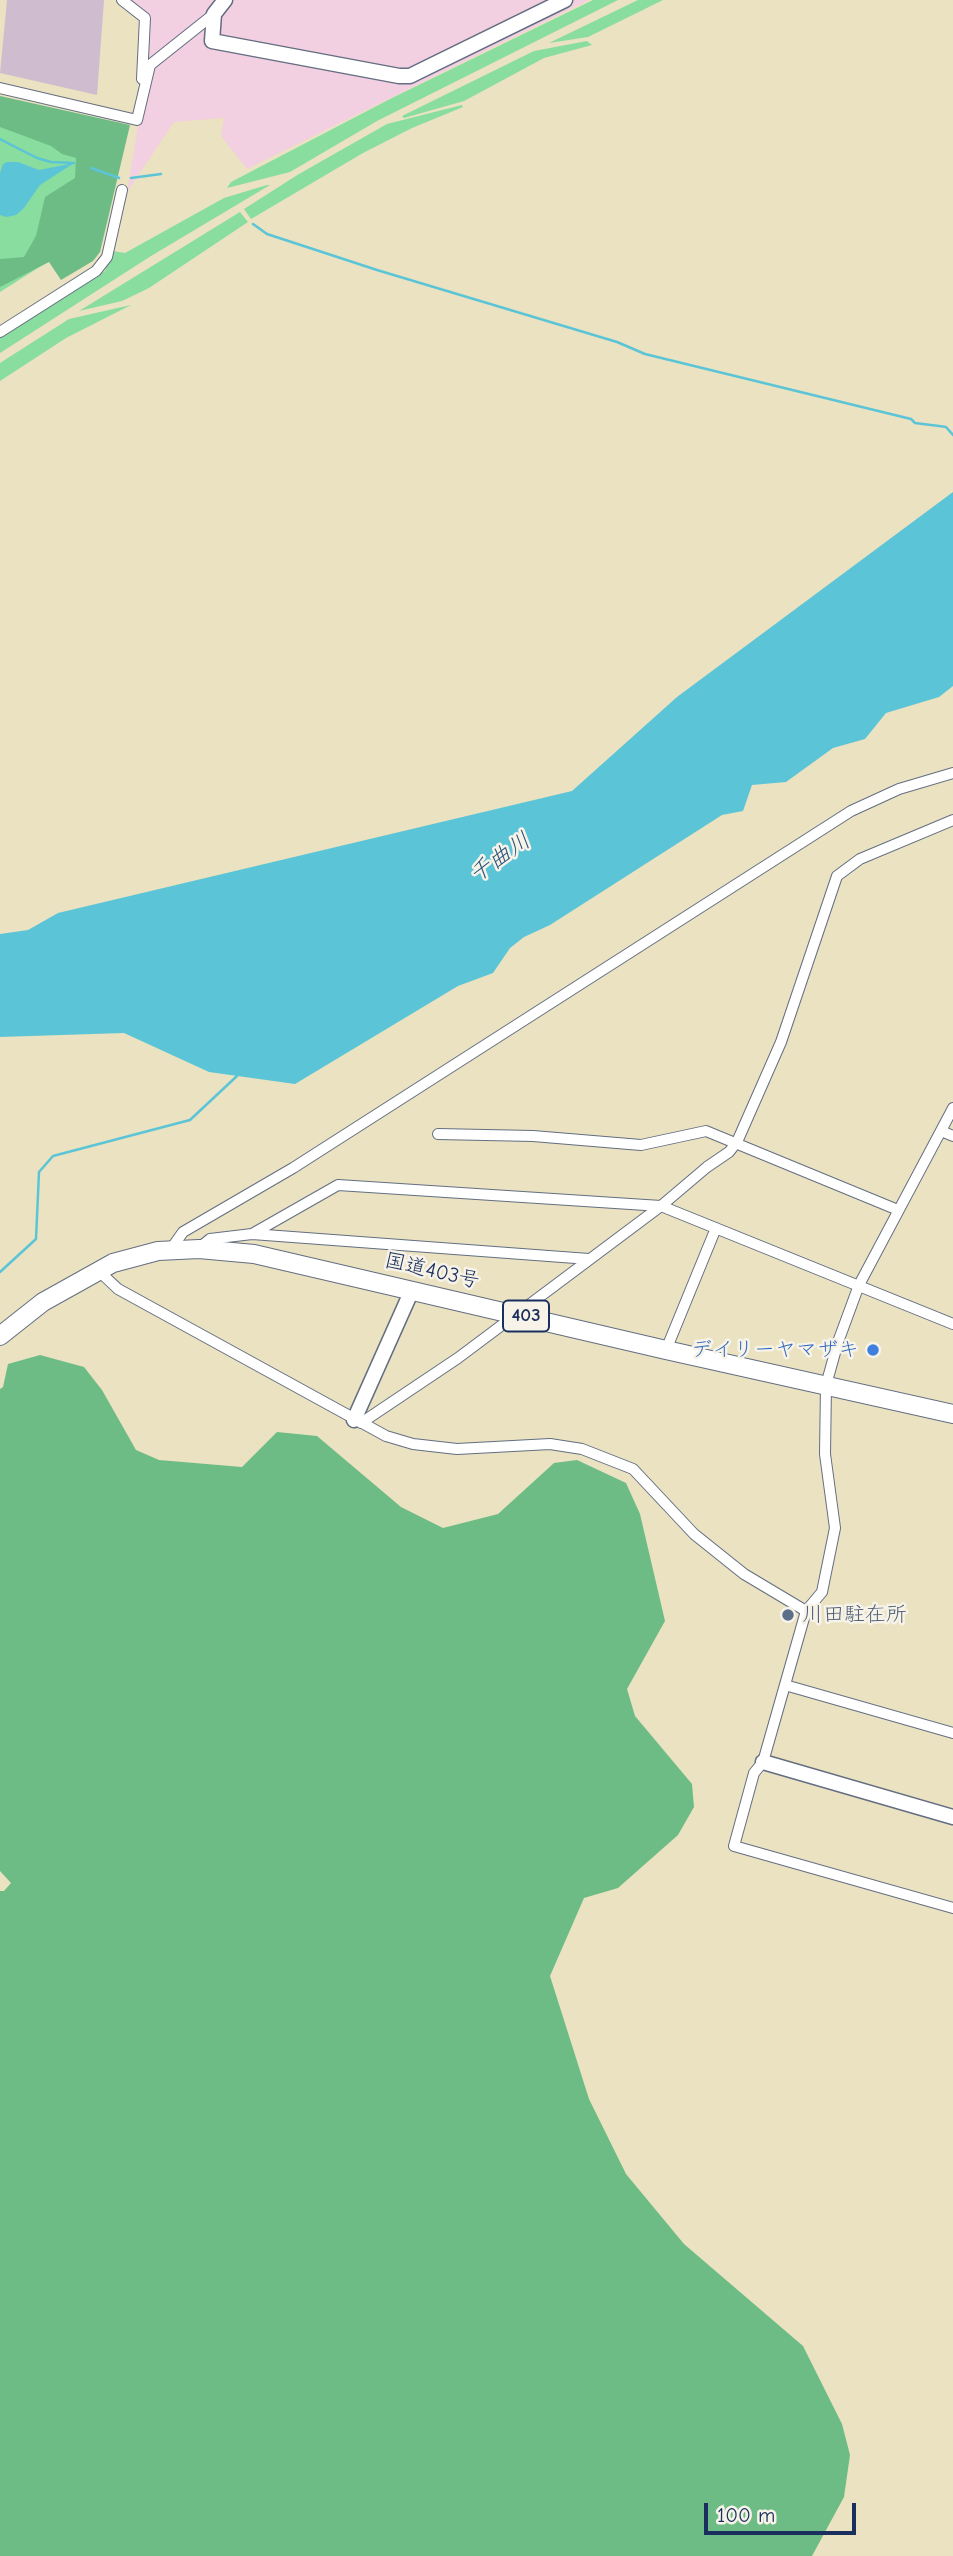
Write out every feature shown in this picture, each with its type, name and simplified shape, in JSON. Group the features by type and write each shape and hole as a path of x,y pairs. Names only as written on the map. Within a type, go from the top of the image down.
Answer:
{"highway":[{"name":"国道403号","path":"0,1336 43,1302 98,1270 127,1258 172,1249 199,1249 254,1254 953,1414"}],"street":[{"path":"122,0 145,19 141,101"},
{"path":"0,88 137,120 150,65 214,14 225,0"},
{"path":"214,14 212,41 410,76 565,0"},
{"path":"0,332 96,271 107,257 122,190"},
{"path":"172,1249 183,1232 293,1168 851,811 899,789 953,773"},
{"path":"357,1421 458,1358 729,1152 737,1142 781,1042 837,876 860,859 953,820"},
{"path":"953,1108 859,1285 838,1342 827,1385 825,1454 835,1528 822,1592 806,1611 763,1762 754,1773 734,1846 953,1909"},
{"path":"438,1134 533,1136 641,1145 706,1131 898,1210"},
{"path":"941,1131 953,1136"},
{"path":"252,1234 338,1185 661,1206 953,1324"},
{"path":"666,1350 716,1228"},
{"path":"199,1249 210,1239 252,1234 589,1259"},
{"path":"115,1287 117,1271 127,1258"},
{"path":"98,1270 115,1287 386,1436 412,1444 457,1448 550,1444 582,1449 633,1469 704,1542 744,1574 806,1611"},
{"path":"357,1421 412,1290"},
{"path":"785,1685 953,1733"},
{"path":"763,1762 953,1816"}],"shaded area":[{"path":"7,0 104,0 97,95 0,73"},
{"path":"126,0 589,0 247,169 221,136 224,118 174,122 127,192 142,102 147,18"}],"green space":[{"path":"593,0 618,0 377,121 290,172 227,188 231,182 390,99"},
{"path":"638,0 663,0 588,37 549,43"},
{"path":"587,41 592,45 544,58 464,101 404,118 402,116 534,51"},
{"path":"0,96 130,125 100,252 93,261 61,280 49,262 0,287 0,259 24,257 36,236 45,197 75,178 76,158 0,127"},
{"path":"0,100 95,122 49,261 0,292"},
{"path":"462,105 463,107 412,128 363,153 251,219 244,209 387,124"},
{"path":"270,185 151,256 0,353 0,337 105,271 113,251 125,253 224,198"},
{"path":"240,212 248,222 149,288 122,301 79,311"},
{"path":"131,305 66,338 0,381 0,363 69,319"},
{"path":"40,1355 84,1367 102,1390 136,1450 159,1460 242,1467 277,1432 317,1436 401,1507 443,1528 498,1514 554,1463 577,1460 626,1483 640,1514 665,1621 627,1689 635,1716 692,1784 694,1807 678,1835 618,1888 584,1898 550,1976 589,2099 626,2174 684,2244 803,2346 842,2424 850,2455 844,2497 812,2556 0,2556 0,1891 4,1891 11,1883 0,1871 0,1389 3,1387 8,1364"}],"water":[{"path":"18,162 39,170 74,163 40,185 16,215 6,217 0,215 0,173 3,164"},
{"name":"千曲川","path":"953,492 953,686 939,697 886,713 865,739 833,748 786,782 752,785 743,811 722,815 550,925 524,937 510,948 493,973 458,986 295,1084 209,1072 124,1033 0,1037 0,934 28,930 58,913 572,791 677,697"}],"waterway":[{"path":"0,139 37,158 74,163"},
{"path":"91,168 119,178"},
{"path":"131,178 161,174"},
{"path":"253,224 267,234 617,342 645,354 911,419 915,423 946,427 953,435"},
{"path":"0,1272 36,1239 39,1172 53,1156 190,1120 237,1076"}],"place":[{"name":"デイリーヤマザキ","path":"873,1350"},
{"name":"川田駐在所","path":"788,1615"}]}
